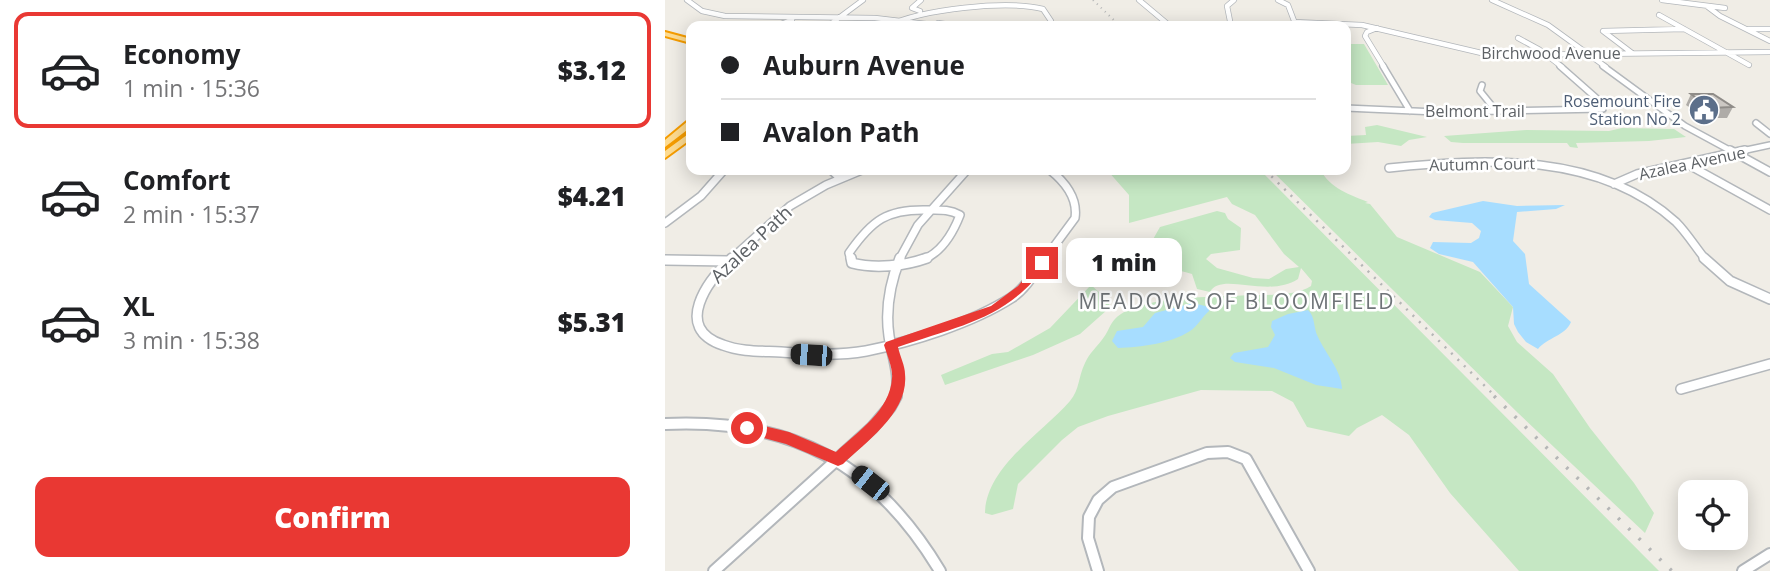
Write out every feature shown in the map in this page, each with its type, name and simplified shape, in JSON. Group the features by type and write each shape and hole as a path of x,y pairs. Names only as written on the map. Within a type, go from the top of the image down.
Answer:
{"highway":[{"path":"665,28 686,34"},
{"path":"665,34 686,40"},
{"path":"665,144 686,128"},
{"path":"665,155 686,139"}],"street":[{"path":"687,0 698,9 719,15 918,21"},
{"path":"835,21 863,0"},
{"path":"921,0 912,8 922,11"},
{"path":"1139,0 1164,21"},
{"path":"1230,21 1227,6 1234,0"},
{"path":"1278,0 1288,5 1294,21"},
{"path":"1492,0 1541,20 1685,126 1770,172"},
{"path":"1662,0 1725,8"},
{"path":"898,21 950,4 1037,6 1051,21"},
{"path":"1708,7 1770,41"},
{"path":"1659,15 1749,65"},
{"path":"793,21 797,17"},
{"path":"902,19 914,21"},
{"name":"Birchwood Avenue","path":"1351,24 1377,27 1473,52 1770,52"},
{"path":"1377,27 1365,36 1411,111"},
{"path":"1632,53 1602,32 1684,29"},
{"path":"1745,29 1770,29"},
{"path":"1518,38 1528,41 1544,54"},
{"name":"Belmont Trail","path":"1351,108 1497,112 1596,110 1604,107 1544,54"},
{"path":"1482,85 1480,91 1497,112"},
{"name":"Azalea Avenue","path":"1756,123 1770,134"},
{"name":"Azalea Avenue","path":"1614,184 1634,175 1770,145"},
{"name":"Autumn Court","path":"1389,168 1445,162 1532,162 1573,169 1614,184 1672,220 1717,271 1732,282 1770,299"},
{"path":"1687,164 1770,211"},
{"path":"665,223 701,197 720,175"},
{"path":"837,175 840,178"},
{"name":"Azalea Path","path":"848,175 790,206 711,279 698,303 700,327 712,341 744,350 821,355 858,352 891,345 1002,305 1022,289 1066,233 1076,214 1073,198 1054,175"},
{"path":"714,571 883,417 894,400 899,376 891,345 889,302 897,264 913,231 929,209 962,175"},
{"path":"903,208 957,212 959,218 933,256 897,264 857,266 849,261 849,253 885,214 903,208"},
{"path":"665,260 728,261"},
{"path":"1681,389 1770,364"},
{"path":"665,424 690,422 747,428 789,438 838,459 896,507 922,540 940,571"},
{"path":"1098,571 1088,538 1089,517 1098,500 1113,487 1207,453 1229,452 1246,459 1309,571"},
{"path":"1744,570 1770,554"}],"green space":[{"path":"1351,44 1364,44 1388,85 1351,83"},
{"path":"1377,125 1427,137 1409,140 1401,146 1378,142 1351,144 1351,136 1366,135 1365,127"},
{"path":"1622,128 1674,129 1686,137 1576,143 1578,148 1570,147 1567,143 1451,142 1444,136 1526,130 1609,131"},
{"path":"1111,175 1265,175 1659,571 1519,571 1450,493 1409,435 1382,415 1357,428 1349,436 1307,427 1293,402 1272,391 1201,390 1078,427 1018,484 1013,509 992,515 985,513 988,496 1005,466 1070,401 1076,392 1087,359 1113,321 1121,314 1136,307 1165,300 1284,294 1311,286 1312,281 1301,268 1298,279 1286,284 1273,287 1224,284 1216,286 1210,292 1197,289 1192,274 1182,271 1145,266 1116,269 1112,266 1114,257 1122,252 1130,239 1137,240 1143,251 1158,253 1152,241 1160,227 1217,211 1225,213 1228,219 1241,228 1240,250 1211,254 1206,259 1217,268 1253,278 1269,279 1286,269 1299,267 1284,254 1255,215 1232,204 1227,197 1129,223 1129,195"},
{"path":"1276,175 1324,175 1348,194 1368,202 1365,203 1370,204 1397,237 1480,272 1513,307 1508,326 1517,342 1553,374 1654,513 1645,533 1518,413"},
{"path":"1091,285 1110,302 1107,310 1080,334 1033,355 945,385 941,375 992,354 1008,352 1050,328"}],"water":[{"path":"1483,201 1517,206 1565,205 1556,209 1517,212 1513,241 1525,254 1529,284 1571,322 1565,330 1538,349 1526,342 1518,332 1514,324 1513,307 1473,262 1439,254 1430,248 1433,242 1471,243 1479,238 1481,231 1472,223 1435,220 1429,217 1432,213"},
{"path":"1193,303 1209,307 1209,311 1193,329 1174,339 1127,348 1118,348 1112,341 1117,331 1143,327 1155,313"},
{"path":"1308,310 1318,337 1333,362 1342,389 1316,385 1274,368 1235,362 1230,358 1234,353 1268,347 1275,335 1271,327 1272,321"}],"building":[{"path":"1691,94 1713,94 1733,107 1710,108"}],"railway":[{"path":"1093,0 1115,21"},
{"path":"1270,175 1496,397"},
{"path":"1494,396 1672,571"}],"place":[{"name":"Rosemount Fire Station No 2","path":"1704,110"}],"district":[{"name":"MEADOWS OF BLOOMFIELD","path":"1237,301"}],"route":[{"path":"747,428 789,438 838,459 883,417 894,400 899,376 891,345 995,309 1022,289 1042,263"}]}
